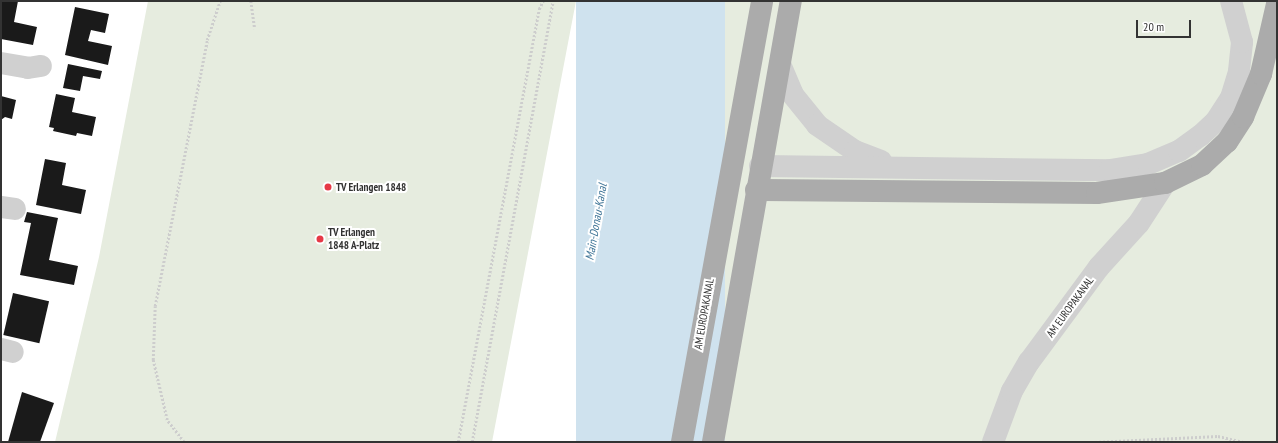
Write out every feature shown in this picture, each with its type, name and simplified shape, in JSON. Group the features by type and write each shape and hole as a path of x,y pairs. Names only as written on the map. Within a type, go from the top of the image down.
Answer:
{"main road":[{"name":"AM EUROPAKANAL","path":"682,442 762,1"},
{"path":"713,442 754,177 780,64 791,1"},
{"path":"728,187 754,177 1097,193 1165,183 1202,165 1227,142 1243,117 1261,74 1277,4"},
{"path":"735,150 754,177"}],"street":[{"path":"754,177 898,166 1110,170 1148,164 1179,152 1216,121 1231,98 1239,71 1242,42 1231,1"},
{"path":"1,63 28,68 41,66"},
{"path":"780,64 793,95 817,125 855,151 898,166"},
{"name":"AM EUROPAKANAL","path":"994,442 1012,391 1029,362 1099,267 1139,224 1165,183"}],"path":[{"path":"184,442 167,420 153,360 155,306 207,40 220,1"},
{"path":"250,1 255,28"},
{"path":"458,442 539,9 543,1"},
{"path":"472,442 553,1"},
{"path":"1095,442 1218,436 1243,442"}],"shaded area":[{"name":"TV Erlangen 1848","path":"148,1 576,1 492,442 55,442 99,257"},
{"path":"725,1 1277,1 1277,442 1005,442 984,439 983,442 642,442"}],"water":[{"name":"Main-Donau-Kanal","path":"576,1 725,1 725,442 576,442"}],"building":[{"path":"1,1 18,1 14,22 37,27 33,45 1,39"},
{"path":"75,7 109,14 105,33 91,30 88,41 112,46 108,65 65,55"},
{"path":"68,64 102,71 100,79 83,76 80,91 63,88"},
{"path":"56,94 75,98 72,112 96,117 92,136 77,133 76,136 53,131 54,128 49,127"},
{"path":"1,96 16,100 12,119 5,117 1,120"},
{"path":"45,159 66,163 62,185 86,190 81,214 36,205"},
{"path":"27,212 58,218 49,260 78,266 74,285 20,275 31,223 24,222"},
{"path":"13,293 49,301 39,343 3,335"},
{"path":"22,392 54,403 40,442 8,442"}],"place":[{"name":"TV Erlangen 1848","path":"328,187"},
{"name":"TV Erlangen 1848 A-Platz","path":"320,239"}]}
